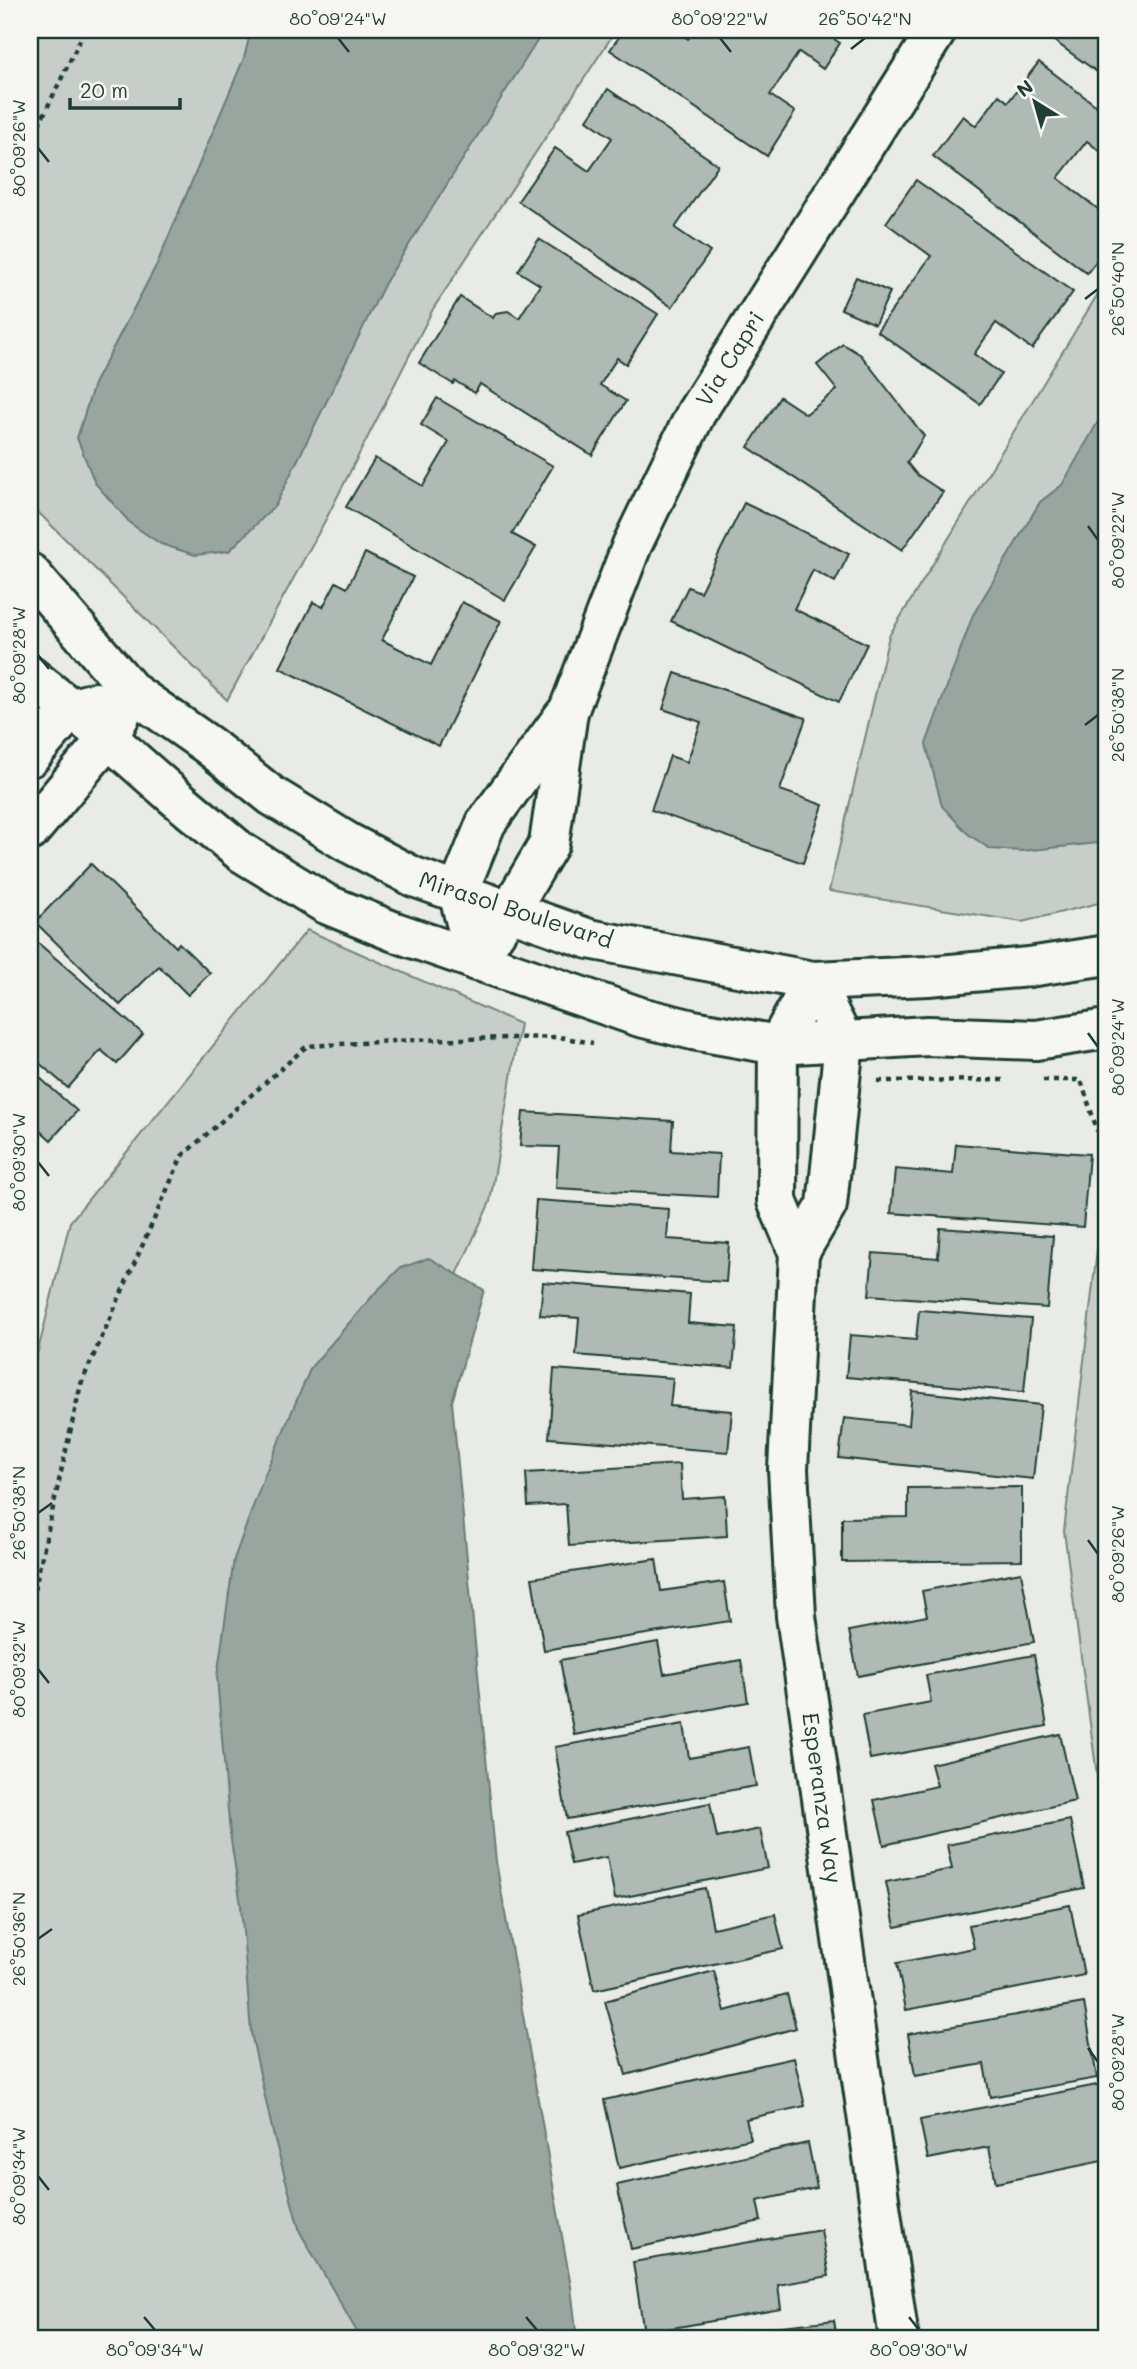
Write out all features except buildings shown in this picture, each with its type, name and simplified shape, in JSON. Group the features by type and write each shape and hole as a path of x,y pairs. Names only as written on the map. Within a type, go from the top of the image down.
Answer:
{"street":[{"name":"Via Capri","path":"476,961 510,910 548,844 568,712 632,545 696,413 937,30"},
{"name":"Mirasol Boulevard","path":"30,573 132,692 272,796 347,842 414,877 589,939 813,981 928,976 1107,956"},
{"path":"30,676 108,738 241,852 315,897 395,932 640,1017 693,1030 778,1045 928,1036 1036,1040 1107,1029"},
{"path":"30,757 72,708 132,692"},
{"path":"30,831 108,738 132,692"},
{"name":"Via Capri","path":"458,892 485,823 568,712"},
{"path":"458,892 476,961"},
{"path":"813,981 844,1042"},
{"name":"Esperanza Way","path":"813,981 778,1045 777,1201 799,1253 788,1469 796,1616 899,2339"},
{"name":"Esperanza Way","path":"799,1253 827,1205 844,1042"}],"path":[{"path":"30,143 85,30"},
{"path":"30,1609 81,1384 182,1156 307,1046 413,1040 559,1037 600,1045"},
{"path":"839,1081 1014,1080"},
{"path":"1041,1080 1081,1080 1097,1130 1107,1139"}],"shaded area":[{"path":"30,30 616,30 433,309 326,519 227,700 30,504"},
{"path":"251,30 544,30 385,283 275,506 229,551 195,555 161,544 131,524 95,483 77,438 94,384 157,264 244,58"},
{"path":"1107,279 1107,901 1022,922 829,891 889,636"},
{"path":"1107,406 1107,842 1022,851 990,849 968,834 942,806 926,744 973,615 1040,502 1062,485"},
{"path":"307,930 520,1024 490,1202 316,1584 479,2339 30,2339 30,1383 70,1222"},
{"path":"1107,1165 1107,1849 1064,1531"},
{"path":"429,1258 484,1290 452,1402 496,1862 571,2287 577,2339 361,2339 300,2232 273,2133 251,2033 241,1905 230,1834 217,1677 234,1559 265,1474 311,1367 400,1268"}]}
